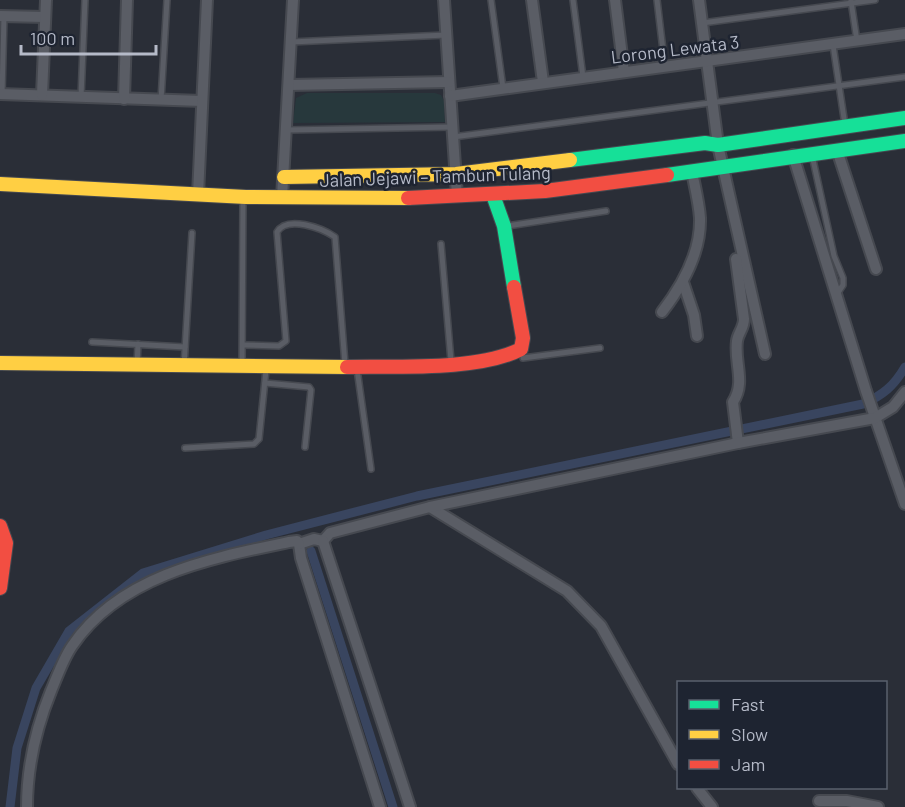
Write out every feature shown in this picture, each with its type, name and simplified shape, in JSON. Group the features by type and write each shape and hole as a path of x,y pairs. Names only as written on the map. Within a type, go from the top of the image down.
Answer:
{"street":[{"path":"42,95 46,0"},
{"path":"124,99 127,0"},
{"path":"198,195 207,0"},
{"path":"282,198 293,0"},
{"path":"444,0 457,196"},
{"path":"532,0 543,82"},
{"path":"615,0 624,72"},
{"path":"699,0 718,145 725,166 765,354"},
{"path":"2,16 45,18"},
{"name":"Lorong Lewata 3","path":"450,96 905,34"},
{"path":"289,85 449,82"},
{"path":"1,94 202,101"},
{"path":"284,177 456,174 705,143 718,145 905,118"},
{"name":"Jalan Jejawi – Tambun Tulang","path":"0,184 282,198 493,195 592,186 793,155 905,141"},
{"path":"837,150 876,269"},
{"path":"793,155 873,414 905,504"},
{"path":"662,312 683,282 695,248 700,219 692,172"},
{"path":"0,363 242,369 351,368 451,363 512,356 521,349 523,338 504,226 493,195"},
{"path":"736,259 744,319 744,327 737,341 741,391 733,402 738,440"},
{"path":"683,282 694,315 697,336"},
{"path":"323,541 330,533 430,507 738,440 873,414 893,407 905,392"},
{"path":"430,507 567,591 601,626 658,723 677,762"},
{"path":"0,526 6,543 0,588"},
{"path":"299,544 314,539 323,541"},
{"path":"27,807 29,769 46,703 72,646 94,619 131,593 184,567 289,542 297,541 299,544"},
{"path":"323,541 410,807"},
{"path":"299,544 301,558 380,807"},
{"path":"698,789 712,807"},
{"path":"819,801 847,801 878,807"}],"lane":[{"path":"81,97 86,0"},
{"path":"161,100 167,0"},
{"path":"491,0 503,88"},
{"path":"573,0 583,77"},
{"path":"657,0 665,67"},
{"path":"702,23 875,0"},
{"path":"851,2 856,41"},
{"path":"1,94 2,16"},
{"path":"291,42 446,35"},
{"path":"833,44 845,126"},
{"path":"286,130 453,132 905,77"},
{"path":"860,124 863,146"},
{"path":"812,153 834,256 843,278 843,285 837,294"},
{"path":"242,369 243,196"},
{"path":"504,226 606,211"},
{"path":"243,345 279,346 286,341 277,232 281,226 288,223 326,231 335,237 351,368 372,469"},
{"path":"184,367 192,233"},
{"path":"441,244 451,363"},
{"path":"92,342 185,347"},
{"path":"137,366 138,344"},
{"path":"523,358 600,348"},
{"path":"185,448 254,444 259,439 266,369"},
{"path":"265,383 309,387 311,390 305,447"}],"shaded area":[{"path":"307,93 435,93 441,95 444,101 445,122 293,123 296,98"}],"waterway":[{"path":"10,807 17,748 36,688 69,631 143,573 266,535 417,496 863,404 887,389 897,380 905,367"},
{"path":"311,551 393,807"}],"traffic: fast":[{"path":"570,160 705,143 718,145 905,118"},
{"path":"667,175 905,141"},
{"path":"493,195 504,226 514,287"}],"traffic: slow":[{"path":"284,177 456,174 570,160"},
{"path":"0,184 246,197 408,198"},
{"path":"0,363 347,367"}],"traffic: jam":[{"path":"408,198 545,191 667,175"},
{"path":"347,367 460,364 483,361 521,349 523,338 514,287"},
{"path":"0,526 6,543 0,588"}]}
